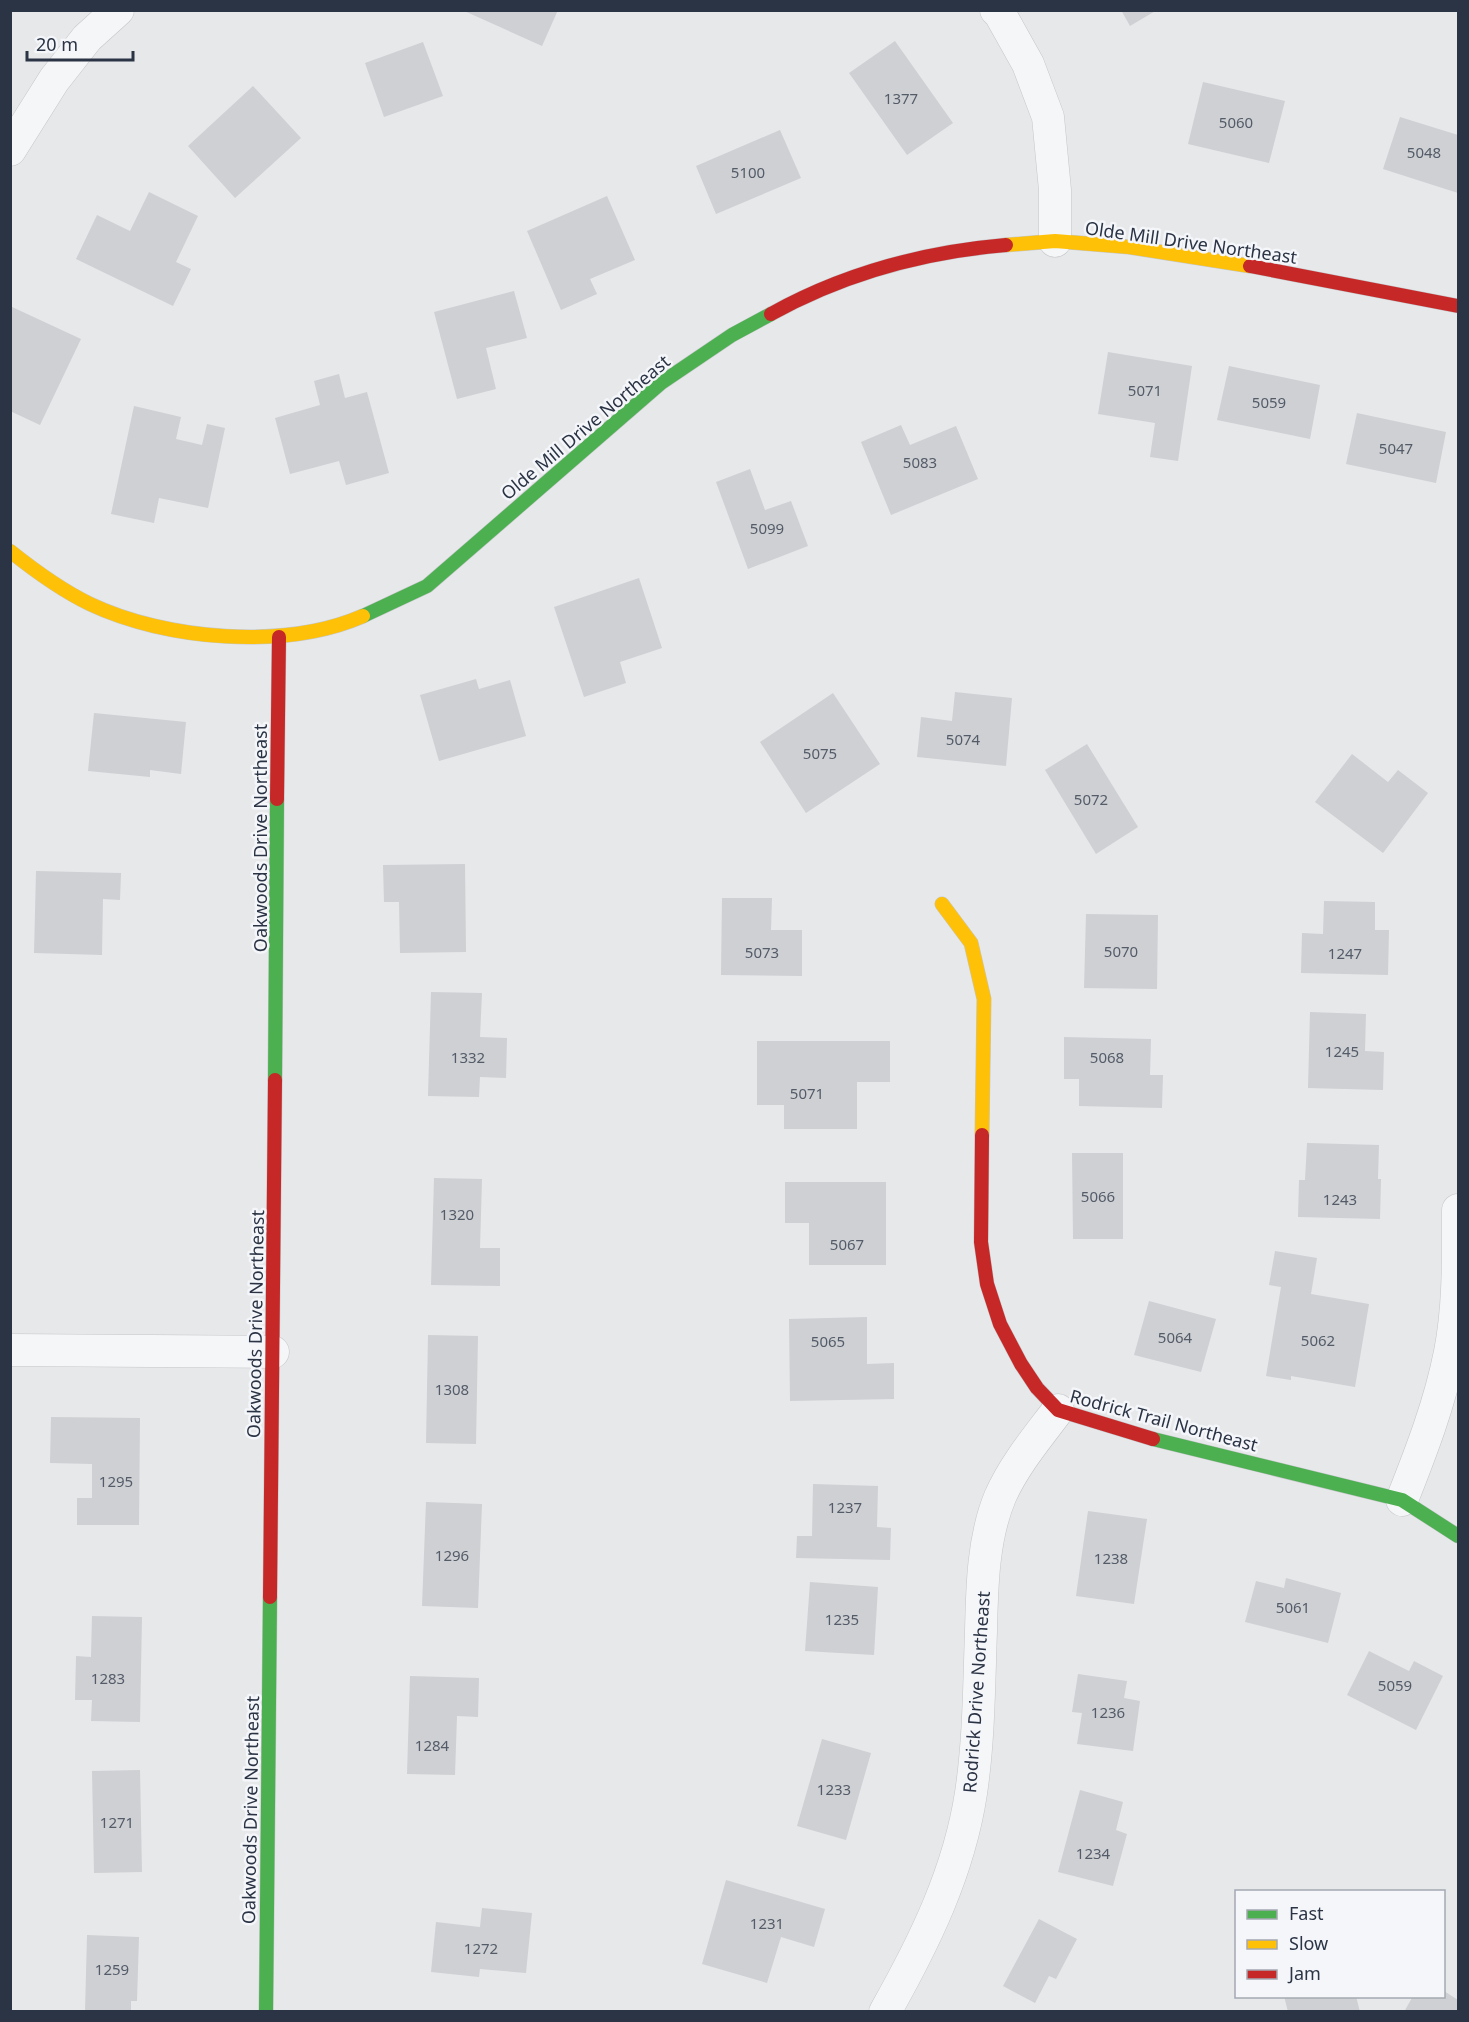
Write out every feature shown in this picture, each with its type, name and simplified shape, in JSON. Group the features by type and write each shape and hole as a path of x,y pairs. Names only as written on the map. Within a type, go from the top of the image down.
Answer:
{"street":[{"path":"10,150 54,80 87,38 118,10"},
{"path":"996,10 1028,64 1048,117 1055,190 1055,241"},
{"name":"Olde Mill Drive Northeast","path":"10,551 39,574 91,604 147,624 211,635 279,637 360,618 427,586 661,383 732,334 796,300 855,275 925,257 993,246 1055,241 1129,247 1243,265 1458,306"},
{"name":"Oakwoods Drive Northeast","path":"266,2012 279,637"},
{"name":"Rodrick Trail Northeast","path":"942,904 971,943 984,999 981,1242 987,1284 1000,1324 1021,1364 1038,1388 1058,1410 1144,1437 1402,1500 1458,1536"},
{"path":"1402,1500 1436,1408 1450,1350 1457,1290 1458,1210"},
{"path":"10,1350 273,1352"},
{"name":"Rodrick Drive Northeast","path":"885,2012 906,1975 941,1902 960,1845 971,1794 977,1734 982,1595 989,1532 1000,1498 1011,1475 1058,1410"}],"building":[{"path":"462,10 558,10 542,46"},
{"path":"1121,10 1157,10 1130,26"},
{"path":"895,41 953,123 907,155 849,73"},
{"path":"423,42 443,96 384,117 365,63"},
{"path":"1203,82 1285,101 1269,163 1188,144"},
{"path":"253,86 301,138 235,198 188,146"},
{"path":"1400,117 1458,135 1458,193 1383,169"},
{"path":"780,130 801,178 716,214 696,166"},
{"path":"149,192 198,216 176,262 191,269 173,306 76,259 97,215 130,231"},
{"path":"607,196 635,260 590,279 597,294 561,310 527,231"},
{"path":"514,291 527,338 486,348 496,389 457,399 434,312"},
{"path":"10,306 81,339 40,425 10,411"},
{"path":"1108,352 1192,366 1178,461 1150,457 1155,423 1098,414"},
{"path":"1229,366 1320,385 1310,439 1217,420"},
{"path":"339,374 345,398 367,392 389,473 346,485 339,461 290,474 275,418 320,405 314,381"},
{"path":"134,406 181,417 176,439 202,445 207,424 225,428 208,508 159,498 154,523 111,514"},
{"path":"1357,413 1446,432 1436,483 1346,464"},
{"path":"901,425 910,445 956,426 978,479 891,515 861,442"},
{"path":"750,469 765,510 791,501 808,546 748,569 716,482"},
{"path":"639,578 662,648 620,662 626,683 584,697 554,607"},
{"path":"476,679 479,689 510,680 526,736 439,761 420,695"},
{"path":"955,692 1012,698 1006,766 917,757 921,717 952,721"},
{"path":"833,693 880,764 806,813 760,742"},
{"path":"94,713 186,722 181,774 150,770 150,777 88,771"},
{"path":"1087,744 1138,827 1096,854 1045,770"},
{"path":"1352,754 1388,782 1398,770 1428,793 1383,853 1315,802"},
{"path":"465,864 466,952 400,953 399,902 384,902 383,865"},
{"path":"36,871 121,873 120,900 103,899 102,955 34,953"},
{"path":"722,898 772,898 771,930 802,930 802,976 721,975"},
{"path":"1324,901 1375,902 1375,930 1389,930 1388,975 1301,973 1302,933 1323,934"},
{"path":"1086,914 1158,915 1157,989 1084,988"},
{"path":"431,992 482,993 480,1037 507,1038 506,1078 480,1077 479,1097 428,1096"},
{"path":"1310,1012 1366,1014 1365,1051 1384,1052 1383,1090 1308,1088"},
{"path":"1064,1037 1151,1039 1150,1075 1163,1075 1162,1108 1079,1106 1079,1079 1064,1079"},
{"path":"757,1041 890,1041 890,1082 857,1082 857,1129 784,1129 784,1105 757,1105"},
{"path":"1307,1143 1379,1145 1380,1219 1298,1217 1299,1180 1305,1180"},
{"path":"1072,1153 1123,1153 1123,1239 1073,1239"},
{"path":"434,1178 482,1179 480,1248 500,1248 500,1286 431,1285"},
{"path":"785,1182 886,1182 886,1265 809,1265 809,1223 785,1223"},
{"path":"1275,1251 1317,1258 1311,1294 1369,1304 1355,1387 1291,1376 1291,1380 1266,1376 1281,1287 1269,1285"},
{"path":"1149,1301 1216,1319 1201,1372 1134,1355"},
{"path":"867,1317 867,1364 894,1363 894,1399 790,1401 789,1319"},
{"path":"428,1335 478,1336 476,1444 426,1443"},
{"path":"51,1417 140,1418 139,1525 77,1525 77,1498 92,1498 92,1464 50,1463"},
{"path":"813,1484 878,1486 877,1527 891,1528 890,1560 796,1558 797,1536 812,1536"},
{"path":"426,1502 482,1504 478,1608 422,1606"},
{"path":"1088,1511 1147,1519 1134,1604 1076,1596"},
{"path":"1286,1578 1341,1593 1328,1643 1245,1622 1256,1581 1284,1588"},
{"path":"810,1582 878,1587 874,1655 805,1651"},
{"path":"92,1616 142,1617 140,1722 91,1721 92,1700 75,1700 76,1656 91,1657"},
{"path":"1369,1651 1409,1671 1414,1661 1443,1676 1416,1730 1347,1695"},
{"path":"1078,1674 1127,1681 1124,1698 1140,1701 1133,1751 1077,1744 1082,1713 1072,1712"},
{"path":"410,1676 479,1678 478,1717 457,1716 455,1775 407,1774"},
{"path":"822,1739 871,1753 846,1840 797,1826"},
{"path":"140,1770 142,1872 94,1873 92,1771"},
{"path":"1080,1790 1123,1802 1116,1830 1127,1834 1113,1886 1058,1872"},
{"path":"726,1880 825,1909 814,1947 781,1937 767,1983 702,1964"},
{"path":"482,1908 532,1913 526,1973 480,1969 479,1977 431,1972 436,1922 480,1927"},
{"path":"1039,1919 1077,1939 1056,1979 1049,1976 1035,2003 1003,1986"},
{"path":"87,1935 139,1937 137,2001 131,2001 131,2012 85,2012"},
{"path":"1445,1992 1458,2000 1458,2012 1404,2012 1412,1998 1445,1998"},
{"path":"1284,1998 1356,1998 1360,2012 1288,2012"}],"traffic: fast":[{"path":"363,616 427,586 661,383 732,335 771,314"},
{"path":"275,1080 277,799"},
{"path":"1153,1439 1402,1500 1458,1536"},
{"path":"266,2012 270,1597"}],"traffic: slow":[{"path":"1006,245 1055,241 1129,247 1250,266"},
{"path":"10,551 48,580 90,604 154,626 189,633 262,637 298,634 332,627 363,616"},
{"path":"942,904 971,943 984,999 982,1135"}],"traffic: jam":[{"path":"771,314 827,287 885,267 945,253 1006,245"},
{"path":"1250,266 1458,306"},
{"path":"277,799 279,637"},
{"path":"270,1597 275,1080"},
{"path":"982,1135 981,1242 987,1284 1000,1324 1021,1364 1037,1388 1058,1410 1153,1439"}]}
